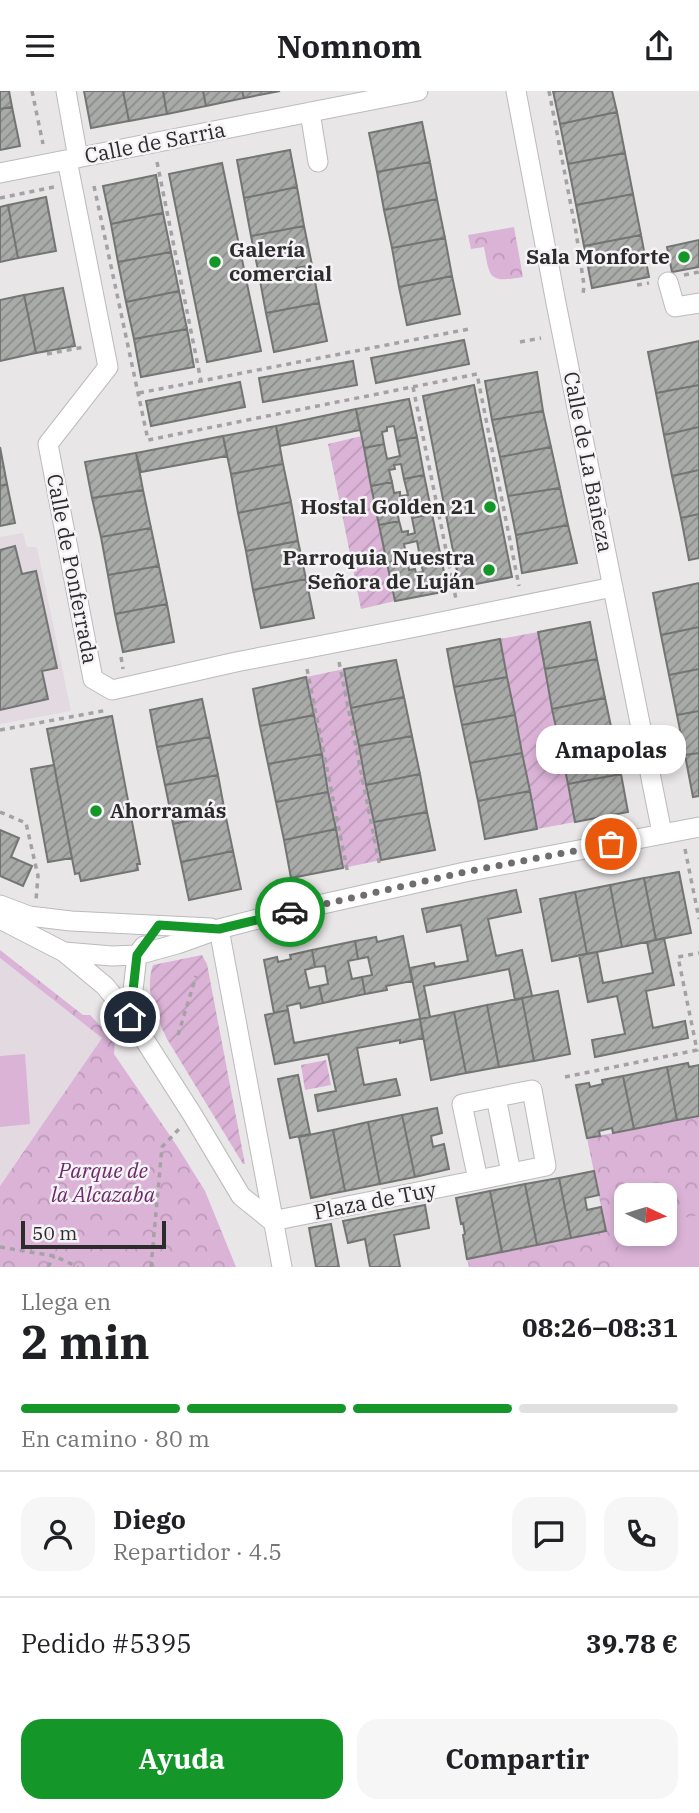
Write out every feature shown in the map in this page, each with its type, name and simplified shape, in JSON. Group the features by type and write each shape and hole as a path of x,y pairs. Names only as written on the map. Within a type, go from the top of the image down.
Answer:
{"street":[{"name":"Calle de Ponferrada","path":"66,91 73,159 72,184 108,367 48,444 93,679 112,690 236,662 613,587"},
{"name":"Calle de Sarria","path":"0,173 418,91"},
{"name":"Calle de La Bañeza","path":"516,91 613,587 681,830"},
{"path":"310,113 318,162"},
{"path":"659,282 675,307 699,303"},
{"path":"64,952 137,955 219,929 465,872 681,830"},
{"path":"0,905 29,916 71,921 219,929"},
{"path":"0,919 64,952 104,986 130,1017 241,1196 272,1221"},
{"path":"130,1017 137,955 159,925"},
{"path":"219,929 282,1267"},
{"name":"Plaza de Tuy","path":"272,1221 478,1180 546,1166 532,1090 462,1104 478,1180"},
{"path":"496,1097 511,1173"},
{"path":"241,1196 258,1192 265,1179"}],"path":[{"path":"32,91 47,164"},
{"path":"548,91 576,232 583,295"},
{"path":"153,143 201,381"},
{"name":"Calle de Sarria","path":"0,198 92,180 139,393"},
{"path":"637,285 659,282"},
{"path":"469,329 139,393 148,440 477,374 523,605"},
{"path":"520,342 541,338"},
{"path":"413,386 460,618"},
{"path":"339,662 380,867"},
{"path":"307,669 348,873"},
{"path":"0,730 108,710"},
{"path":"0,812 26,823 38,876 36,900 29,916"},
{"path":"681,830 699,919"},
{"path":"565,1077 697,1049 678,957 699,953"},
{"path":"178,1035 196,976"},
{"path":"151,1267 162,1147"},
{"path":"0,1247 54,1256 78,1267"},
{"path":"48,1267 54,1256"}],"shaded area":[{"path":"23,533 27,547 37,547 71,711 0,724 0,537"},
{"path":"0,958 102,1038 0,1186"}],"green space":[{"path":"514,227 523,277 497,278 490,272 484,247 471,249 468,235"},
{"path":"362,436 395,601 361,609 328,444"},
{"path":"538,632 575,822 537,829 500,639"},
{"path":"344,669 381,860 343,868 306,677"},
{"name":"Parque de la Alcazaba","path":"0,950 83,1015 90,1015 115,1041 114,1054 205,1191 236,1267 0,1267 0,1186 102,1038 0,958"},
{"path":"202,955 207,964 245,1164 167,1039 155,1012 151,994 153,965"},
{"path":"25,1054 30,1124 0,1127 0,1056"},
{"path":"326,1060 331,1085 305,1090 301,1065"},
{"path":"699,1116 699,1267 469,1267 467,1259 606,1231 587,1138"},
{"path":"699,1215 699,1267 622,1267 618,1246 677,1246 677,1219"}],"building":[{"path":"0,91 9,91 12,107 0,109"},
{"path":"84,91 123,91 129,121 91,128"},
{"path":"123,91 163,91 167,114 129,121"},
{"path":"163,91 203,91 206,106 167,114"},
{"path":"203,91 242,91 244,98 206,106"},
{"path":"242,91 280,91 244,98"},
{"path":"553,91 612,91 617,112 560,124"},
{"path":"12,107 20,146 0,150 0,109"},
{"path":"617,112 625,153 568,164 560,124"},
{"path":"422,122 430,162 377,172 369,133"},
{"path":"290,150 297,187 244,198 237,160"},
{"path":"625,153 633,194 576,205 568,164"},
{"path":"430,162 437,199 384,210 377,172"},
{"name":"Galería comercial","path":"222,163 261,351 207,362 169,174"},
{"path":"156,175 163,213 111,224 103,186"},
{"path":"297,187 304,226 251,236 244,198"},
{"path":"633,194 641,235 584,246 576,205"},
{"path":"46,197 56,251 18,258 8,205"},
{"path":"437,199 445,238 392,248 384,210"},
{"path":"8,205 18,258 0,262 0,207"},
{"path":"163,213 171,252 118,262 111,224"},
{"path":"304,226 312,265 259,275 251,236"},
{"path":"641,235 649,277 592,288 584,246"},
{"path":"445,238 452,276 399,287 392,248"},
{"name":"Sala Monforte","path":"699,240 699,267 672,272 667,247"},
{"path":"171,252 179,291 126,302 118,262"},
{"path":"312,265 319,303 266,313 259,275"},
{"path":"452,276 460,314 407,325 399,287"},
{"path":"63,288 75,346 36,353 24,295"},
{"path":"179,291 187,329 134,339 126,302"},
{"path":"24,295 36,353 0,361 0,300"},
{"path":"319,303 327,341 274,352 266,313"},
{"path":"187,329 194,367 141,377 134,339"},
{"path":"464,340 469,364 376,383 371,358"},
{"path":"699,341 699,385 656,393 648,352"},
{"path":"353,361 357,385 263,402 259,378"},
{"path":"537,372 543,411 492,420 485,381"},
{"path":"240,382 245,407 151,426 146,401"},
{"path":"474,385 512,577 460,587 423,396"},
{"path":"699,385 699,427 664,435 656,393"},
{"path":"409,399 417,437 397,441 394,426 387,427 387,431 382,432 384,444 364,448 356,409"},
{"path":"356,409 360,430 280,446 276,426"},
{"path":"543,411 551,447 500,457 492,420"},
{"path":"276,426 283,464 231,474 223,436"},
{"path":"699,427 699,470 672,476 664,435"},
{"path":"223,436 227,456 141,472 136,453"},
{"path":"417,437 424,475 404,479 401,464 394,465 395,469 389,470 392,482 371,486 364,448 384,444 387,459 400,456 397,441"},
{"path":"0,447 7,484 0,486"},
{"path":"551,447 560,488 508,496 500,457"},
{"path":"136,453 143,490 92,498 85,462"},
{"path":"283,464 291,502 238,513 231,474"},
{"path":"699,470 699,514 681,518 672,476"},
{"path":"424,475 432,514 412,518 409,503 396,505 399,521 379,525 371,486 392,482 394,493 400,492 400,496 408,495 404,479"},
{"path":"7,484 15,523 0,526 0,486"},
{"path":"560,488 568,525 516,535 508,496"},
{"path":"143,490 151,528 101,537 92,498"},
{"path":"291,502 298,541 246,551 238,513"},
{"path":"432,514 440,553 420,557 417,541 404,544 407,559 387,563 379,525 399,521 402,532 408,531 408,535 415,533 412,518"},
{"path":"699,514 699,558 689,560 681,518"},
{"path":"568,525 577,563 522,573 516,535"},
{"path":"151,528 159,566 108,575 101,537"},
{"path":"298,541 306,579 253,590 246,551"},
{"path":"15,546 22,574 36,571 57,668 42,671 48,699 0,710 0,550"},
{"path":"440,553 448,591 395,601 387,563 407,559 409,570 423,572 420,557"},
{"path":"159,566 167,604 115,614 108,575"},
{"path":"306,579 314,618 261,628 253,590"},
{"path":"699,583 699,627 661,635 653,593"},
{"path":"167,604 174,642 123,652 115,614"},
{"path":"590,622 597,659 545,669 538,632"},
{"path":"699,627 699,669 669,675 661,635"},
{"path":"500,639 507,677 454,687 447,649"},
{"path":"597,659 605,698 552,709 545,669"},
{"path":"396,660 404,697 351,708 344,669"},
{"path":"699,669 699,711 677,715 669,675"},
{"path":"306,677 314,715 260,726 253,689"},
{"path":"507,677 515,715 462,725 454,687"},
{"path":"404,697 412,736 359,746 351,708"},
{"path":"605,698 613,736 560,746 552,709"},
{"path":"202,699 210,737 157,747 150,710"},
{"path":"699,711 699,753 685,755 677,715"},
{"path":"314,715 322,754 268,764 260,726"},
{"path":"515,715 522,753 470,763 462,725"},
{"name":"Ahorramás","path":"112,716 140,864 137,864 138,870 81,881 79,873 75,874 47,729"},
{"path":"412,736 420,774 366,785 359,746"},
{"path":"613,736 621,774 568,784 560,746"},
{"path":"210,737 218,775 165,785 157,747"},
{"path":"522,753 530,791 478,801 470,763"},
{"path":"699,753 699,796 693,797 685,755"},
{"path":"322,754 328,792 276,802 268,764"},
{"path":"54,765 72,858 48,862 31,769"},
{"path":"420,774 427,812 374,822 366,785"},
{"path":"621,774 628,812 575,822 568,784"},
{"path":"218,775 225,813 173,824 165,785"},
{"path":"530,791 537,829 485,839 478,801"},
{"path":"328,792 336,829 284,840 276,802"},
{"path":"427,812 435,850 381,860 374,822"},
{"path":"225,813 233,851 181,862 173,824"},
{"path":"336,829 343,868 291,878 284,840"},
{"path":"0,830 19,838 11,857 32,866 23,886 0,876"},
{"path":"233,851 241,889 189,900 181,862"},
{"path":"679,872 691,933 656,940 644,878"},
{"path":"644,878 656,940 622,947 610,885"},
{"path":"610,885 622,947 587,954 575,892"},
{"path":"516,890 521,912 488,919 496,956 522,950 532,996 515,1000 509,969 424,986 430,1017 420,1019 410,968 468,961 461,925 427,932 422,909"},
{"path":"575,892 587,954 552,961 540,899"},
{"path":"403,936 412,981 386,986 387,990 365,994 362,977 372,975 368,957 358,959 355,941 376,937 377,942"},
{"path":"664,938 674,985 646,991 653,1028 685,1021 688,1038 595,1057 592,1040 625,1034 617,996 588,1002 579,955 597,952 603,983 653,973 647,942"},
{"path":"355,941 358,959 348,961 352,979 362,977 365,994 323,1003 319,986 328,984 325,966 315,967 312,950"},
{"path":"312,950 315,967 305,970 309,988 319,986 323,1003 301,1008 300,1003 287,1006 288,1010 274,1013 264,960 277,957 278,962 291,959 290,955"},
{"path":"558,991 570,1054 534,1061 522,998"},
{"path":"522,998 534,1061 499,1067 487,1005"},
{"path":"487,1005 499,1067 466,1073 454,1012"},
{"path":"288,1010 294,1043 420,1019 423,1038 357,1048 364,1085 396,1079 400,1095 318,1111 315,1095 336,1091 328,1054 275,1064 265,1015"},
{"path":"454,1012 466,1073 431,1080 420,1019"},
{"path":"688,1063 689,1067 699,1065 699,1116 677,1120 667,1067"},
{"path":"667,1067 677,1120 634,1129 623,1076"},
{"path":"298,1075 310,1134 290,1138 278,1079"},
{"path":"623,1076 634,1129 613,1133 612,1128 599,1131 600,1136 587,1138 576,1085 589,1083 590,1087 603,1084 602,1080"},
{"path":"437,1108 442,1133 431,1136 433,1147 444,1144 449,1169 415,1177 402,1115"},
{"path":"402,1115 415,1177 380,1184 368,1122"},
{"path":"368,1122 380,1184 345,1191 333,1130"},
{"path":"333,1130 345,1191 311,1198 299,1137"},
{"path":"594,1171 599,1195 585,1198 587,1210 601,1207 606,1231 571,1238 559,1178"},
{"path":"559,1178 571,1238 537,1245 525,1184"},
{"path":"525,1184 537,1245 502,1252 490,1191"},
{"path":"490,1191 502,1252 467,1259 465,1234 456,1198"},
{"path":"425,1205 429,1228 394,1235 400,1267 370,1267 365,1239 348,1243 343,1221"},
{"path":"331,1224 339,1267 316,1267 309,1228"}],"way so far":[{"path":"290,912 465,872 611,844"}],"place":[{"name":"Sala Monforte","path":"684,257"},
{"name":"Galería comercial","path":"215,262"},
{"name":"Hostal Golden 21","path":"490,507"},
{"name":"Parroquia Nuestra Señora de Luján","path":"489,570"},
{"name":"Ahorramás","path":"96,811"},
{"name":"Amapolas","path":"611,844"}],"route":[{"path":"130,1017 137,955 159,925 219,929 290,912"}]}
